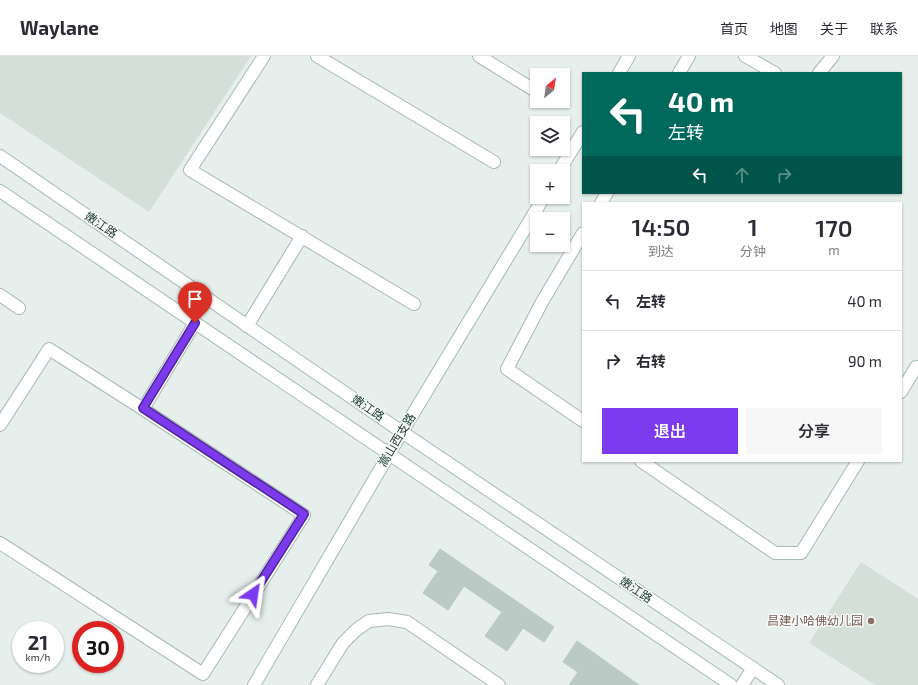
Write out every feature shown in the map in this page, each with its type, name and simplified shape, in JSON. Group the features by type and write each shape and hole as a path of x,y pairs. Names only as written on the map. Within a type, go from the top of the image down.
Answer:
{"street":[{"path":"264,56 190,170 414,304"},
{"path":"317,56 494,162"},
{"path":"479,56 530,88"},
{"path":"620,72 629,56"},
{"path":"680,72 689,56"},
{"path":"745,56 773,72"},
{"path":"820,72 833,56"},
{"path":"563,164 582,134"},
{"name":"嫩江路","path":"0,156 402,432 778,685"},
{"path":"0,191 731,685"},
{"name":"嵩山西支路","path":"254,685 402,432 540,204"},
{"path":"582,235 542,302 507,369 582,420"},
{"path":"247,326 302,236"},
{"path":"0,295 19,308"},
{"path":"143,408 195,323"},
{"path":"0,425 49,349 143,408 304,514 203,674 0,543"},
{"path":"902,390 916,367 918,367"},
{"path":"642,462 775,553 801,553 857,462"},
{"path":"317,685 343,643 356,630 369,621 388,619 407,622 499,685"},
{"path":"742,685 753,668"}],"shaded area":[{"path":"0,56 251,56 149,212 0,113"},
{"name":"昌建小哈佛幼儿园","path":"861,562 918,599 918,685 875,685 809,643"}],"building":[{"path":"440,549 554,627 544,642 523,628 507,651 485,636 502,612 464,586 448,610 423,593 438,571 429,565"},
{"path":"577,641 639,685 569,685 578,672 563,662"}],"place":[{"name":"昌建小哈佛幼儿园","path":"871,621"}],"route":[{"path":"195,323 143,408 304,514 253,594"}]}
